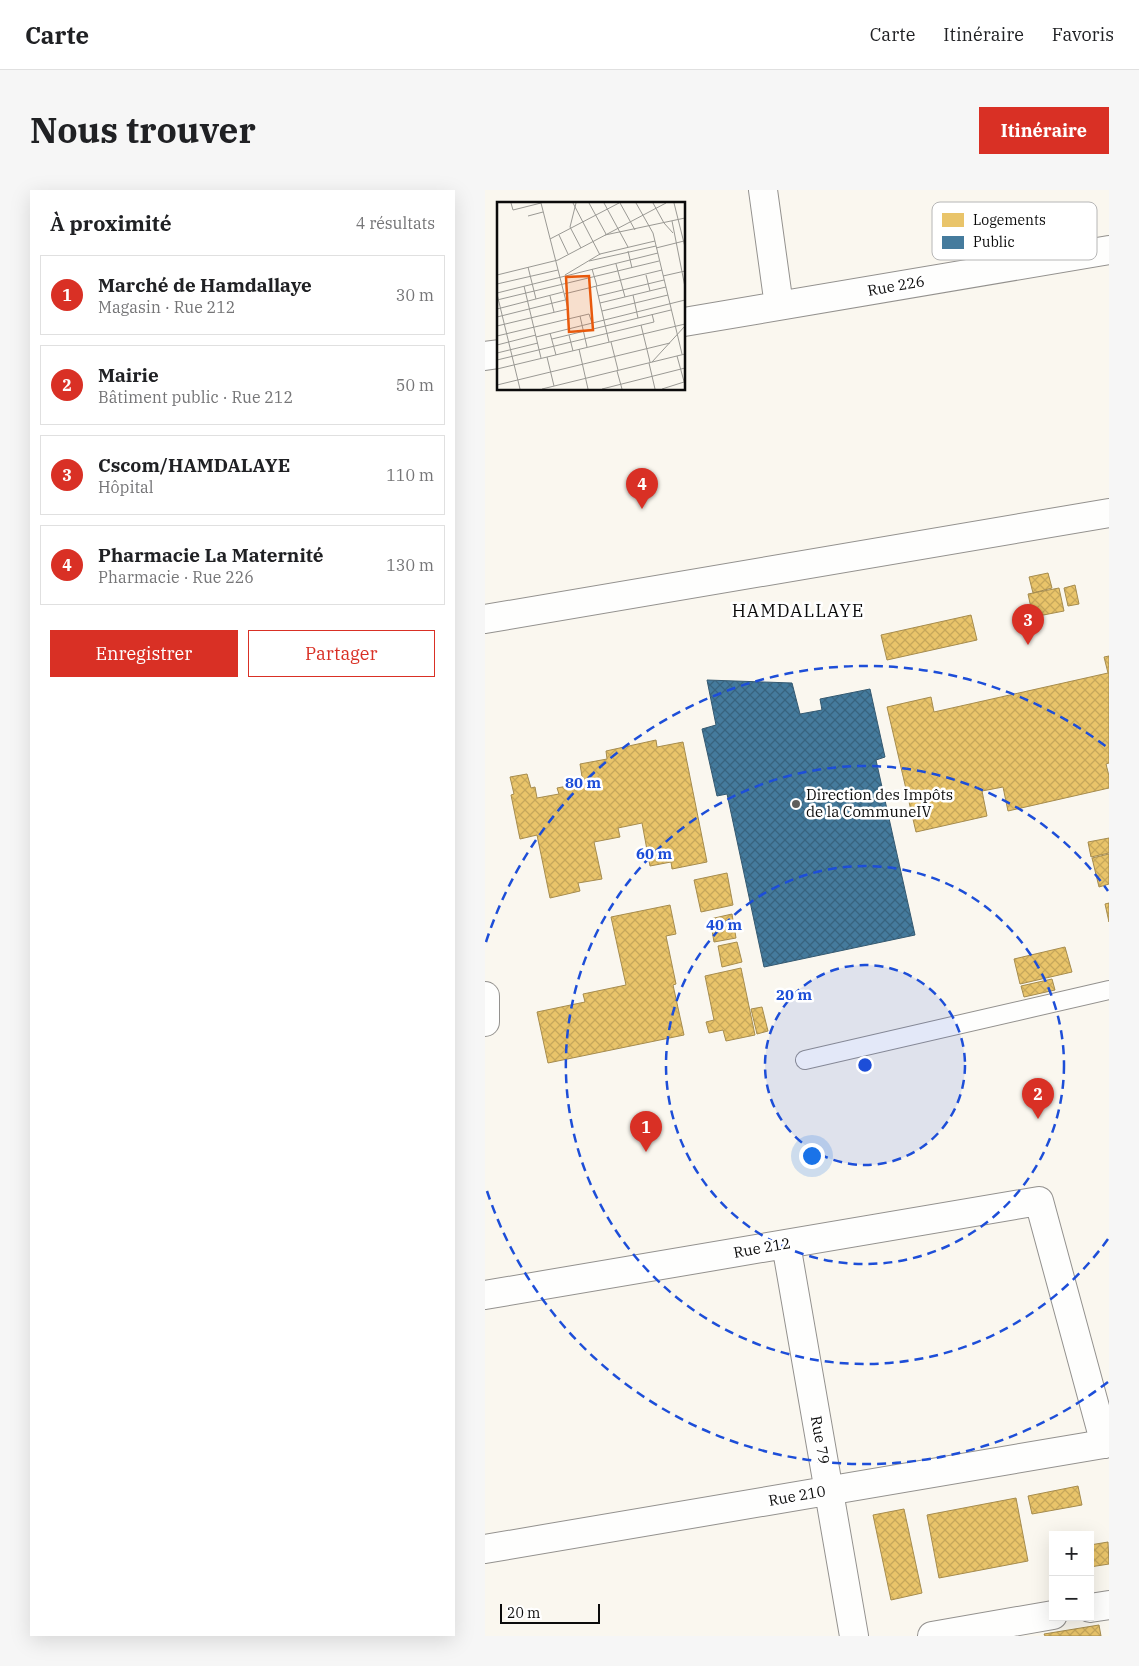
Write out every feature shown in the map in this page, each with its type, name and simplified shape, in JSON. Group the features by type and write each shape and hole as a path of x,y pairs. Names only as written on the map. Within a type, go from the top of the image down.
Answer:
{"street":[{"path":"763,190 779,306"},
{"name":"Rue 226","path":"685,322 1050,260"},
{"path":"485,619 1109,513"},
{"path":"485,996 485,1022"},
{"name":"Rue 212","path":"485,1295 1039,1201 1107,1443"},
{"name":"Rue 79","path":"786,1244 854,1636"},
{"name":"Rue 210","path":"485,1549 1107,1443"},
{"path":"1094,1607 1109,1605"},
{"path":"932,1636 1049,1616"}],"lane":[{"path":"805,1060 1109,990"}],"building: Logements":[{"path":"1048,573 1052,588 1033,593 1029,577"},
{"path":"1075,585 1079,604 1068,606 1064,588"},
{"path":"1059,588 1064,611 1033,617 1028,594"},
{"path":"971,615 977,640 887,660 881,635"},
{"path":"1109,656 1109,763 1106,764 1109,788 1008,811 1003,787 982,791 987,816 916,832 887,707 931,697 934,712 1108,673 1104,657"},
{"path":"656,740 657,747 683,742 707,862 672,869 671,862 650,866 642,823 618,828 620,837 594,842 602,879 578,883 580,891 550,898 537,835 520,839 511,795 514,794 510,777 527,774 531,788 535,787 537,798 559,794 557,788 583,783 580,764 607,759 606,751"},
{"path":"1109,838 1109,853 1091,857 1088,842"},
{"path":"1109,854 1109,884 1099,887 1092,858"},
{"path":"727,873 733,905 701,912 694,880"},
{"path":"1109,903 1109,922 1105,904"},
{"path":"670,905 676,934 666,936 676,984 673,985 684,1035 548,1063 537,1012 585,1002 583,994 626,985 611,917"},
{"path":"732,914 736,938 714,942 710,919"},
{"path":"737,942 742,962 722,967 718,946"},
{"path":"1065,947 1072,972 1020,984 1014,959"},
{"path":"741,968 755,1035 726,1041 723,1030 709,1033 706,1022 714,1020 705,976"},
{"path":"1052,979 1055,990 1024,997 1021,986"},
{"path":"762,1007 768,1031 757,1034 751,1009"},
{"path":"1078,1486 1082,1505 1032,1514 1028,1496"},
{"path":"1016,1498 1028,1561 939,1578 927,1515"},
{"path":"904,1509 922,1593 891,1600 873,1515"},
{"path":"1108,1542 1109,1564 1094,1566 1094,1544"},
{"path":"1099,1625 1101,1636 1045,1636 1044,1634"}],"building: Public":[{"path":"707,680 792,683 800,714 822,710 820,699 870,689 885,757 876,760 915,935 764,967 727,794 717,796 702,729 716,725"}],"place":[{"name":"Pharmacie La Maternité","path":"642,509"},
{"name":"Cscom/HAMDALAYE","path":"1028,645"},
{"name":"Direction des Impôts de la CommuneIV","path":"796,804"},
{"name":"Mairie","path":"1038,1119"},
{"name":"Marché de Hamdallaye","path":"646,1152"}],"district":[{"name":"HAMDALLAYE","path":"798,611"}]}
